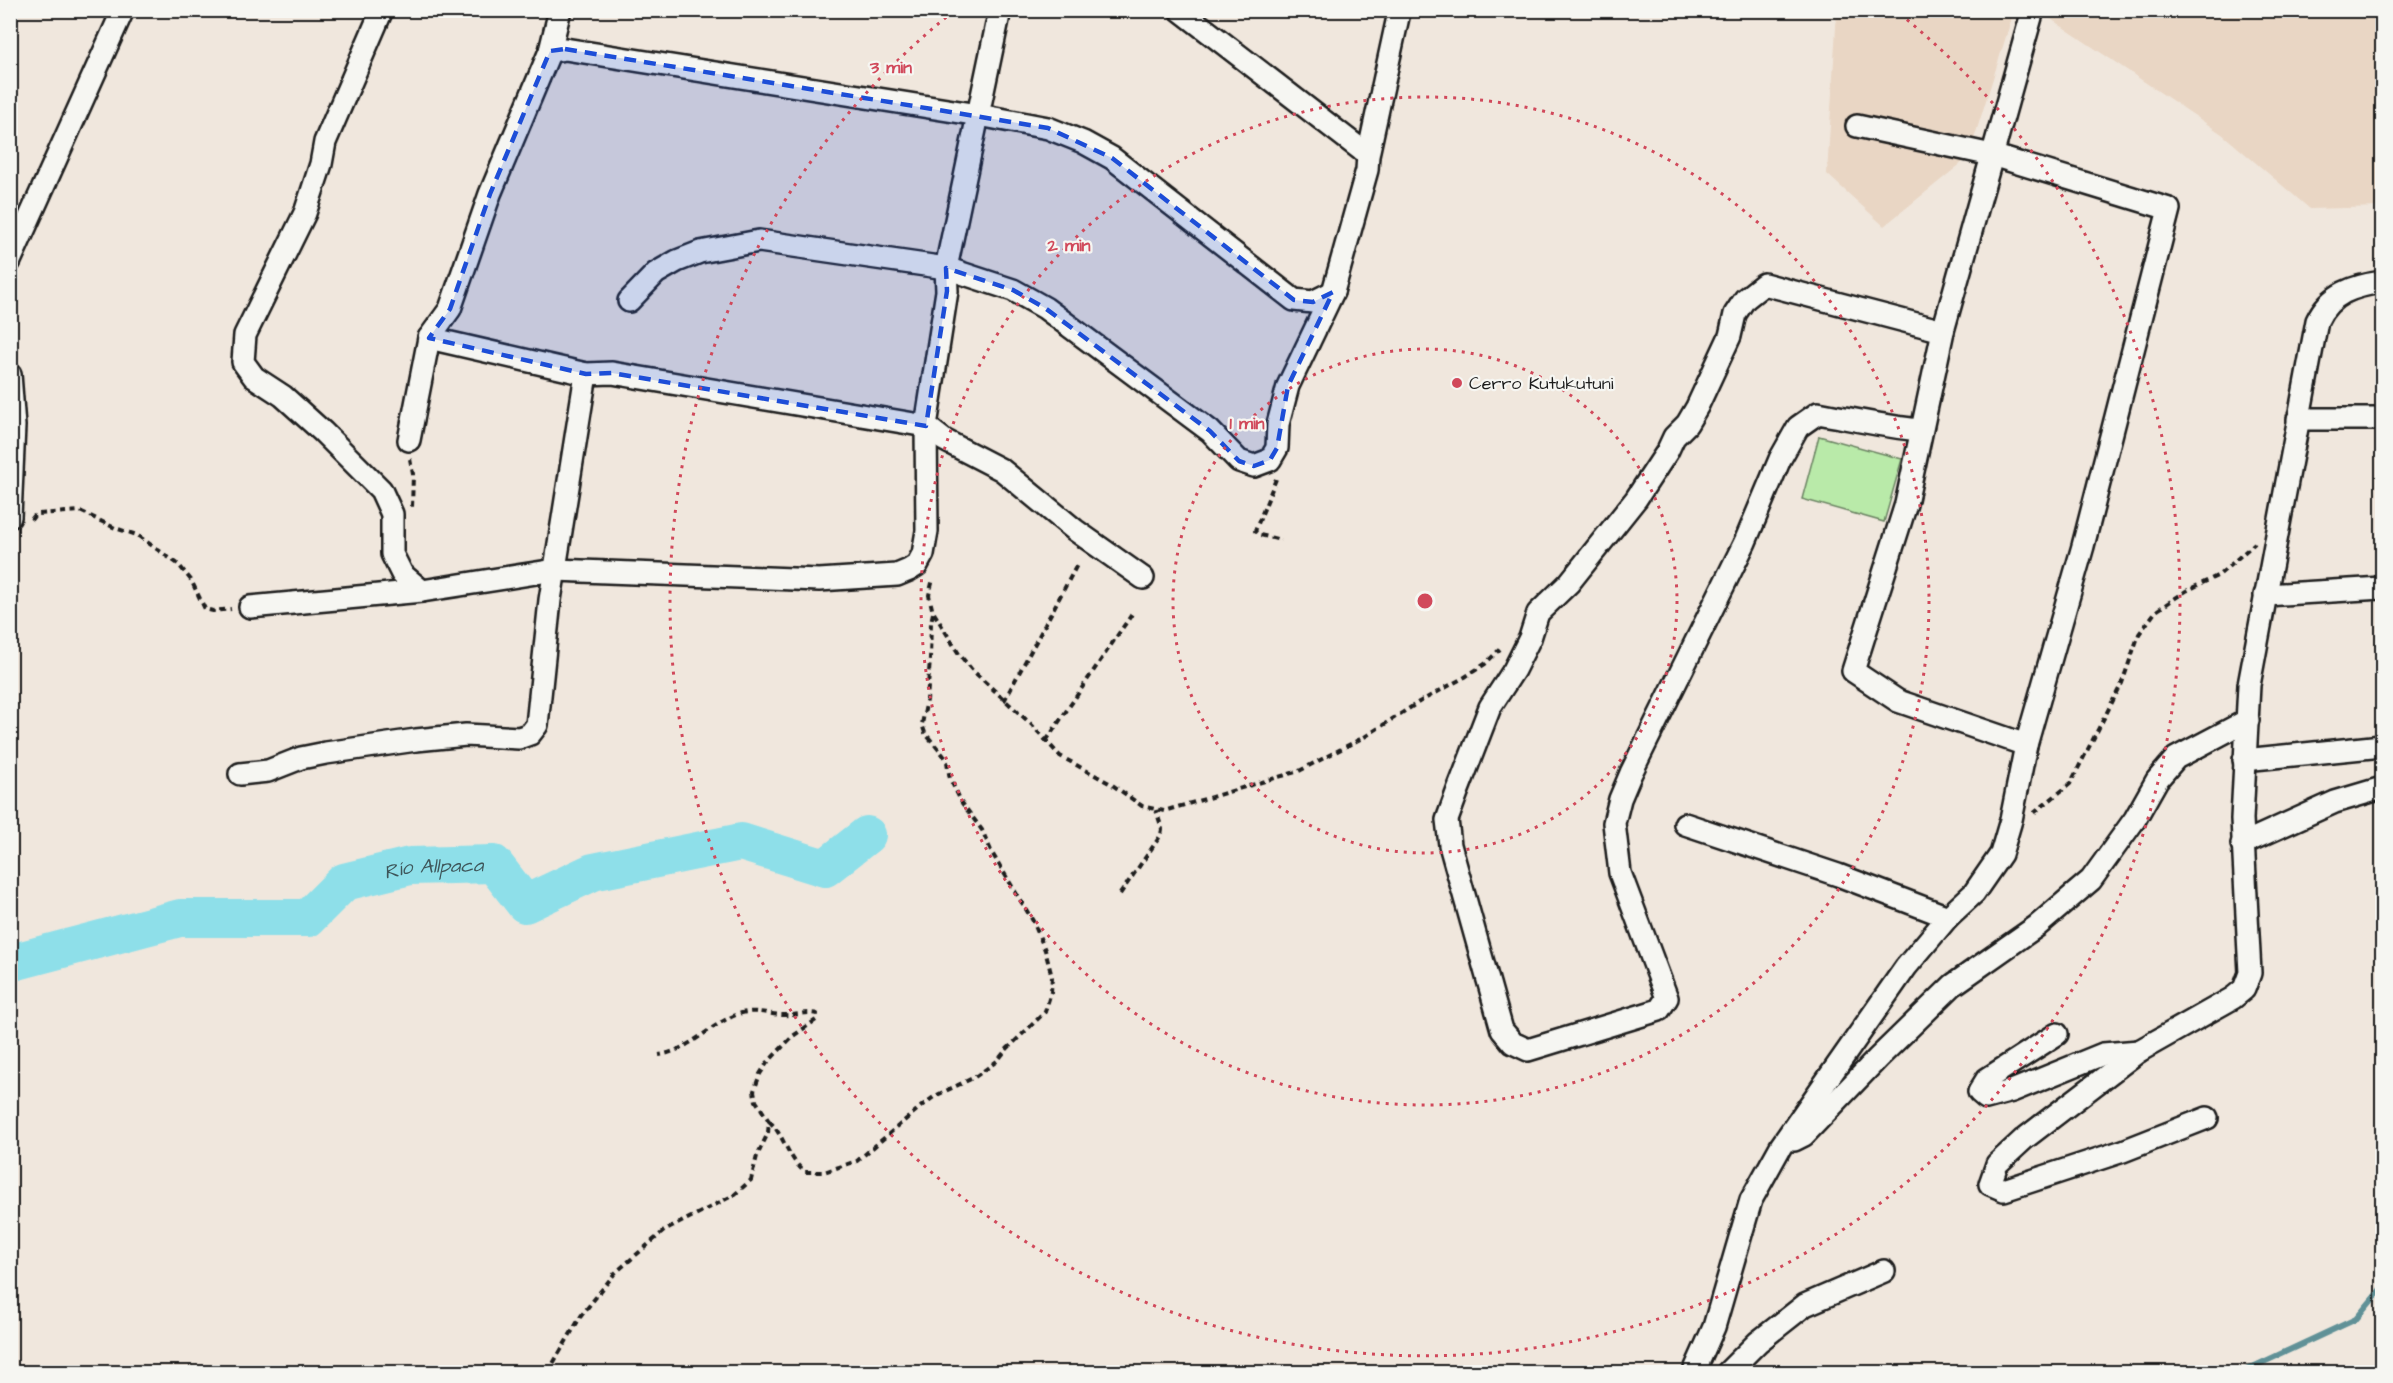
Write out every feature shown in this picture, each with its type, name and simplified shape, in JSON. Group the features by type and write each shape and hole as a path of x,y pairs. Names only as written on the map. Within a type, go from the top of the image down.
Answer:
{"street":[{"path":"10,261 123,10"},
{"path":"382,10 325,141 321,164 305,213 245,335 243,362 254,376 283,396 323,432 381,490 392,514 392,554 402,574 422,591"},
{"path":"409,440 429,338 450,309 490,194 550,51 560,10"},
{"path":"250,607 422,591 555,570 819,580 897,575 917,565 923,554 927,531 926,426 947,291 946,268 1000,10"},
{"path":"1180,10 1368,155"},
{"path":"629,302 656,273 677,261 700,252 759,241 946,268 1013,290 1045,308 1210,431 1239,461 1254,466 1270,460 1277,448 1278,424 1288,386 1333,292 1367,170 1368,155 1385,88 1398,17 1397,10"},
{"path":"2026,746 1898,701 1853,671 1906,504 1943,331 2033,10"},
{"path":"550,51 565,50 979,115 1048,128 1083,142 1112,158 1294,300 1313,302 1333,292"},
{"path":"1694,1372 1714,1327 1751,1200 1781,1146 1906,967 1948,917 1974,893 2001,854 2011,820 2026,746 2083,546 2169,209 1992,155 1857,126"},
{"path":"2207,1118 2123,1151 2004,1190 1990,1184 1997,1164 2024,1139 2139,1051 2233,998 2244,989 2250,973 2242,843 2249,685 2317,321 2322,310 2342,292 2362,285 2382,282"},
{"path":"1921,430 1888,427 1818,413 1798,427 1780,459 1745,542 1630,774 1620,799 1614,824 1620,873 1667,998 1665,1004 1659,1010 1527,1050 1513,1043 1502,1030 1450,845 1447,820 1490,707 1514,670 1530,638 1538,613 1569,583 1636,499 1667,452 1674,437 1687,424 1697,407 1730,336 1735,314 1745,299 1764,284 1943,331"},
{"path":"429,338 586,374 612,373 926,426 944,440 1002,470 1075,530 1143,578"},
{"path":"10,374 17,522"},
{"path":"240,774 268,771 301,758 326,753 416,740 466,735 519,738 530,734 537,725 550,600 586,374"},
{"path":"2298,419 2382,419"},
{"path":"2265,595 2382,588"},
{"path":"1781,1146 1804,1135 1953,985 2037,926 2091,880 2135,819 2157,780 2176,758 2248,720"},
{"path":"2244,760 2382,746"},
{"path":"2242,843 2335,802 2382,788"},
{"path":"1685,824 1838,875 1948,917"},
{"path":"2057,1034 1987,1079 1979,1092 1986,1098 2012,1091 2103,1054 2139,1051"},
{"path":"1728,1372 1758,1342 1805,1305 1884,1270"}],"path":[{"path":"1277,448 1278,468 1275,485 1255,531 1260,535 1281,540"},
{"path":"17,522 29,523 34,516 80,511 137,535 178,564 194,585 205,609 213,611 250,607"},
{"path":"2011,820 2027,818 2070,784 2122,683 2139,634 2156,611 2186,591 2220,575 2278,523"},
{"path":"923,554 932,560 934,569 929,595 933,613 959,654 1060,756 1111,784 1142,806 1156,810 1179,808 1246,785 1299,771 1366,736 1419,702 1465,677 1485,664 1505,645"},
{"path":"1004,701 1078,563"},
{"path":"659,1055 687,1046 714,1026 744,1013 760,1012 784,1016 808,1012 817,1014 816,1020 793,1036 767,1063 754,1091 756,1101 768,1121 776,1128 788,1150 805,1172 824,1172 857,1161 930,1100 975,1077 997,1061 1006,1049 1045,1012 1052,977 1033,921 992,853 982,830 962,803 950,779 944,756 925,733 922,724 927,700 933,613"},
{"path":"1046,741 1132,614"},
{"path":"1120,894 1161,835 1162,829 1156,810"},
{"path":"548,1372 593,1298 622,1267 664,1231 734,1195 752,1180 757,1156 768,1132 768,1121"}],"highlighted area":[{"path":"565,49 1048,128 1112,158 1294,300 1313,302 1333,292 1288,386 1277,448 1270,460 1254,466 1239,461 1210,431 1045,308 1013,290 946,268 947,291 926,426 612,373 586,374 429,338 450,309 490,194 550,51"}],"shaded area":[{"path":"1837,11 2014,11 1968,158 1884,226 1827,174"},
{"path":"2039,11 2382,11 2382,207 2310,209 2222,134"}],"green space":[{"path":"1819,436 1902,459 1884,522 1802,499"}],"waterway":[{"name":"Río Allpaca","path":"10,963 180,918 308,918 344,882 410,866 494,864 525,904 593,872 741,842 825,868 867,835"},
{"path":"2242,1372 2356,1319 2382,1288"}],"place":[{"name":"Cerro Kutukutuni","path":"1457,383"}]}
